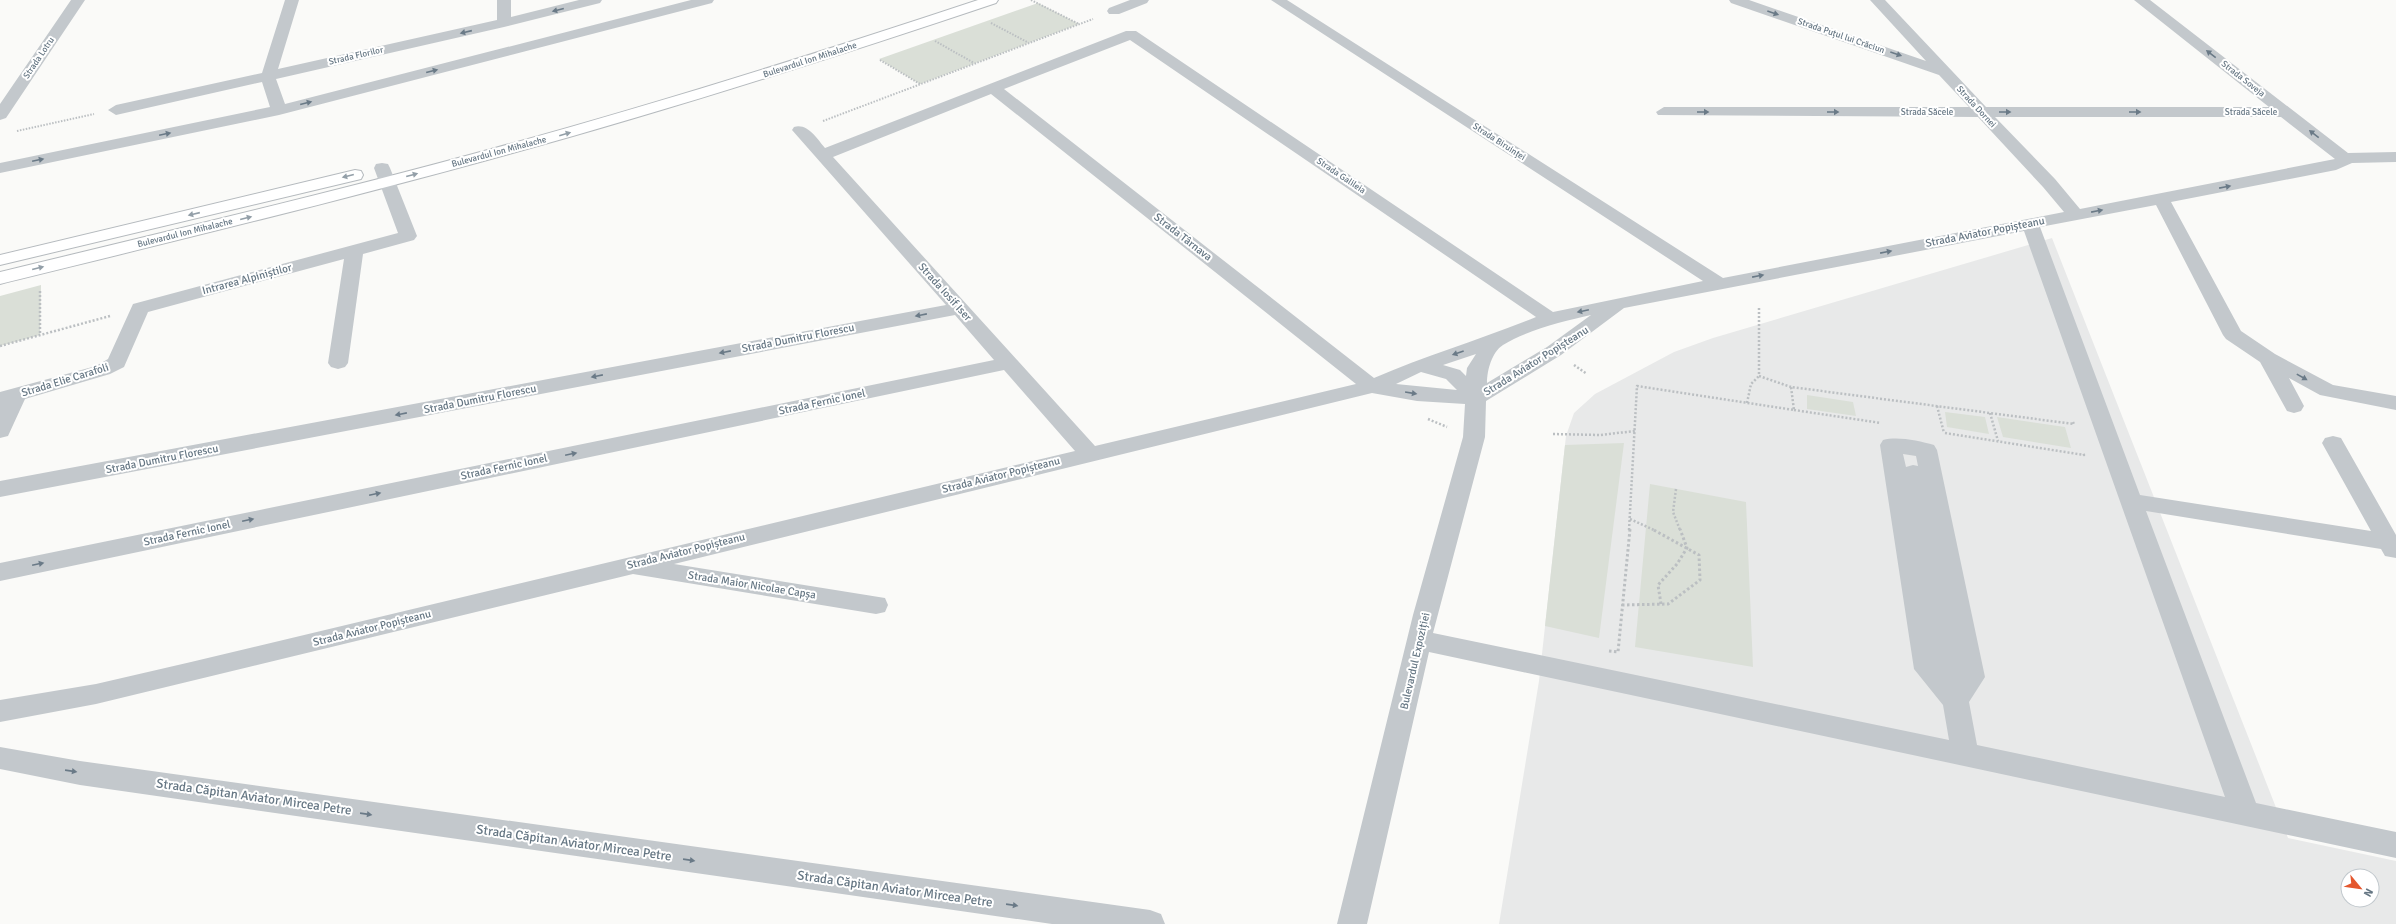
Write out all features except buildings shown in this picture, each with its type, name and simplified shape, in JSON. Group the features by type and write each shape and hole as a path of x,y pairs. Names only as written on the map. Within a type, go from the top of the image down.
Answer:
{"main road":[{"name":"Bulevardul Ion Mihalache","path":"0,260 385,175 692,82 949,0"},
{"name":"Bulevardul Ion Mihalache","path":"0,278 385,175 663,105 817,58 982,1"}],"street":[{"name":"Strada Lotru","path":"0,115 78,0"},
{"path":"279,110 268,76 292,0"},
{"path":"504,0 504,23"},
{"name":"Strada Florilor","path":"116,110 504,23 595,0"},
{"path":"0,168 279,110 604,28 707,0"},
{"path":"1114,11 1142,0"},
{"name":"Strada Biruinței","path":"1278,0 1720,284"},
{"name":"Strada Puțul lui Crăciun","path":"1736,0 1912,60 1945,74"},
{"name":"Strada Dornei","path":"1877,0 1980,112 2049,183 2075,215"},
{"name":"Strada Soveja","path":"2141,0 2344,158"},
{"path":"579,4 604,28"},
{"name":"Strada Galileia","path":"993,88 1132,34 1550,318"},
{"path":"823,156 993,88"},
{"name":"Strada Târnava","path":"993,88 1372,387"},
{"name":"Strada Săcele","path":"1664,112 2285,112"},
{"name":"Strada Iosif Iser","path":"800,130 1090,454"},
{"path":"2344,158 2396,157"},
{"name":"Strada Aviator Popișteanu","path":"0,711 96,694 191,672 627,565 1372,387 1420,366 1495,341 1550,318 2336,165 2345,161 2344,158"},
{"name":"Intrarea Alpiniștilor","path":"140,308 408,236 385,175"},
{"path":"2162,199 2233,335 2268,358 2327,390 2349,396 2396,403"},
{"path":"2030,224 2245,813"},
{"path":"338,363 354,250"},
{"name":"Strada Aviator Popișteanu","path":"1372,387 1417,394 1476,398 1572,339 1621,303"},
{"name":"Strada Elie Carafoli","path":"0,431 8,396 103,370 114,365 140,308"},
{"name":"Strada Dumitru Florescu","path":"0,489 960,308"},
{"name":"Bulevardul Expoziției","path":"1352,924 1425,615 1474,438 1477,368 1495,341"},
{"path":"2268,358 2294,406"},
{"name":"Strada Fernic Ionel","path":"0,572 1009,363"},
{"path":"1420,366 1453,374 1476,398"},
{"path":"2333,443 2392,549"},
{"path":"1891,445 1926,450 1972,678 1955,701 1927,669 1891,445"},
{"path":"1913,472 1965,754"},
{"path":"2131,501 2392,549"},
{"name":"Strada Maior Nicolae Capșa","path":"627,565 876,605"},
{"path":"1420,640 2396,845"},
{"name":"Strada Căpitan Aviator Mircea Petre","path":"0,758 53,769 1150,924"}],"path":[{"path":"1031,0 1079,24"},
{"path":"800,130 1114,11"},
{"path":"988,21 1029,43"},
{"path":"934,40 975,64"},
{"path":"879,59 920,84"},
{"path":"16,131 116,110"},
{"path":"40,335 41,268"},
{"path":"0,346 140,308"},
{"path":"1747,403 1751,384 1759,376 1759,308"},
{"path":"1759,376 1791,387 2074,424"},
{"path":"1602,649 1618,652 1630,519 1637,386 1889,424"},
{"path":"1791,387 1794,410"},
{"path":"1937,406 1944,433"},
{"path":"1990,413 1998,442"},
{"path":"2071,416 2076,430"},
{"path":"1553,434 1600,435 1635,430"},
{"path":"1936,432 2084,455 2082,449"},
{"path":"1676,489 1673,512 1687,548"},
{"path":"1622,605 1668,604 1700,580 1699,555 1630,519"},
{"path":"1661,604 1658,585 1677,564 1687,548"}],"shaded area":[{"path":"1038,3 1079,24 920,84 879,59"},
{"path":"2052,238 2288,838 2396,861 2396,924 1499,924 1539,681 1566,436 1574,413 1595,394 1674,352 1713,338"},
{"path":"41,285 40,335 0,346 0,296"},
{"path":"1807,395 1853,402 1856,416 1807,409"},
{"path":"1945,412 1985,417 1989,434 1947,427"},
{"path":"1997,417 2065,427 2071,448 2003,437"},
{"path":"1624,443 1599,638 1545,626 1565,445"},
{"path":"1650,484 1746,502 1753,667 1635,647"}]}
